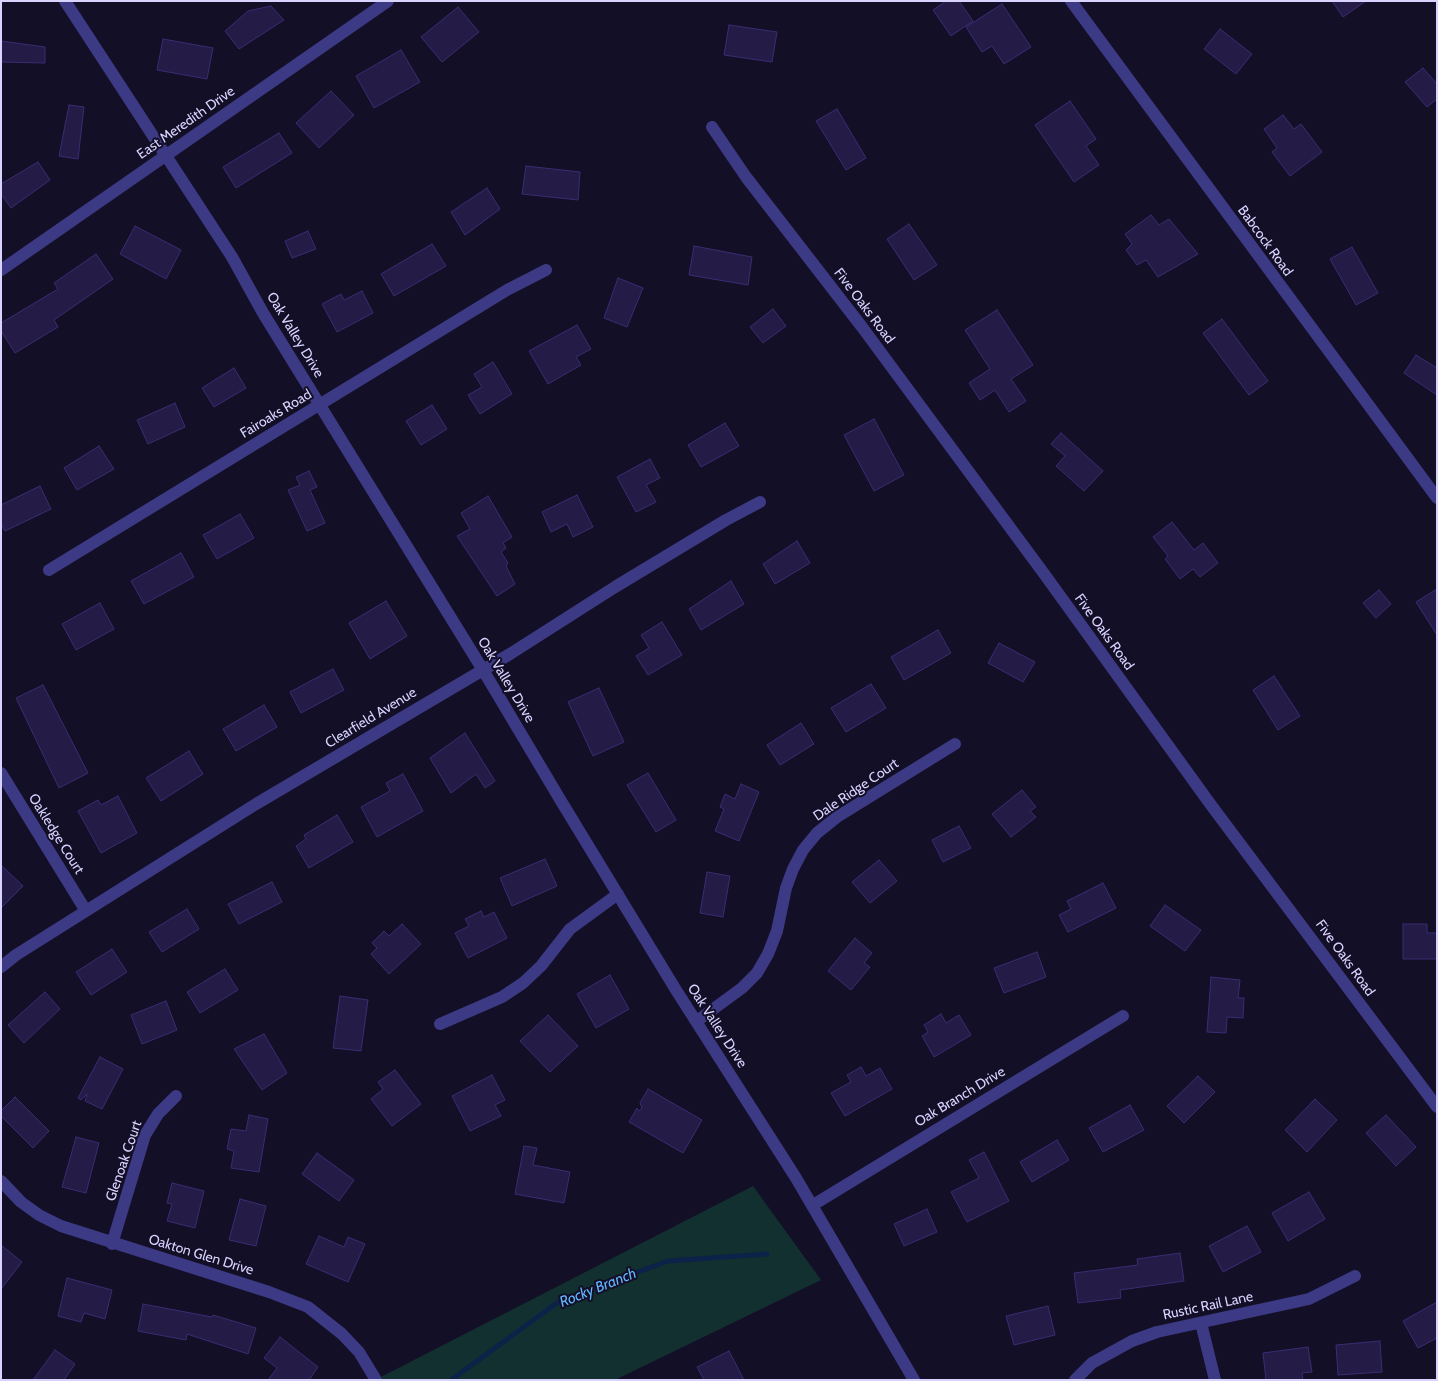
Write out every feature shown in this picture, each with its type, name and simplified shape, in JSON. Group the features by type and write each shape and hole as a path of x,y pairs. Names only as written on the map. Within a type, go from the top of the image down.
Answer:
{"street":[{"name":"Oak Valley Drive","path":"65,1 232,258 618,894 812,1205 914,1380"},
{"name":"East Meredith Drive","path":"1,270 388,1"},
{"name":"Babcock Road","path":"1071,1 1437,498"},
{"name":"Five Oaks Road","path":"712,127 746,177 868,335 1211,805 1437,1107"},
{"name":"Fairoaks Road","path":"49,570 507,290 546,270"},
{"name":"Clearfield Avenue","path":"1,967 16,955 256,804 483,670 726,520 760,502"},
{"name":"Dale Ridge Court","path":"696,1021 735,994 757,973 768,954 777,931 786,888 803,850 837,817 955,744"},
{"name":"Oakledge Court","path":"1,772 86,911"},
{"path":"440,1024 502,997 523,983 541,966 570,929 618,894"},
{"name":"Oak Branch Drive","path":"812,1205 1123,1016"},
{"name":"Glenoak Court","path":"112,1244 149,1127 176,1096"},
{"name":"Oakton Glen Drive","path":"1,1181 21,1202 39,1215 61,1226 112,1244 270,1292 308,1308 342,1334 359,1352 376,1380"},
{"name":"Rustic Rail Lane","path":"1075,1380 1092,1363 1132,1341 1157,1332 1309,1299 1355,1276"},
{"path":"1201,1323 1215,1380"}],"green space":[{"path":"753,1186 821,1280 615,1380 375,1380"}],"building":[{"path":"946,1 959,1 973,21 951,36 933,10"},
{"path":"1332,1 1366,1 1343,17"},
{"path":"1002,4 1031,47 1004,64 992,46 982,52 966,27"},
{"path":"271,6 284,20 239,49 225,31 248,11"},
{"path":"458,7 479,32 442,62 421,37"},
{"path":"729,25 777,32 772,62 724,55"},
{"path":"1220,29 1252,54 1236,74 1204,49"},
{"path":"163,39 213,48 207,79 157,70"},
{"path":"1,41 45,47 45,63 1,62"},
{"path":"401,50 420,82 374,108 356,76"},
{"path":"1423,68 1437,84 1437,99 1427,107 1405,82"},
{"path":"331,91 354,115 319,148 296,123"},
{"path":"1070,101 1096,139 1086,146 1099,165 1074,182 1035,125"},
{"path":"69,105 84,107 78,159 59,156"},
{"path":"837,109 866,158 846,170 816,121"},
{"path":"1283,115 1294,129 1301,124 1322,152 1290,176 1272,152 1277,148 1264,129"},
{"path":"279,133 292,153 236,188 223,167"},
{"path":"38,162 50,180 11,208 1,194 1,184"},
{"path":"526,166 580,172 578,200 522,194"},
{"path":"487,188 500,209 465,235 451,212"},
{"path":"1151,215 1159,225 1169,219 1198,254 1158,277 1146,260 1137,265 1126,250 1132,244 1125,234"},
{"path":"909,224 937,265 914,280 887,239"},
{"path":"135,226 181,250 166,279 120,254"},
{"path":"308,231 316,249 292,258 285,241"},
{"path":"432,244 446,266 394,296 381,274"},
{"path":"694,246 752,257 748,285 689,275"},
{"path":"1352,247 1378,293 1356,305 1330,259"},
{"path":"96,254 113,279 54,320 58,327 15,353 1,331 1,323 58,289 54,283"},
{"path":"618,278 643,288 627,327 604,318"},
{"path":"362,291 373,313 337,332 322,304 341,294 344,300"},
{"path":"773,309 786,326 763,343 750,327"},
{"path":"997,310 1033,365 1011,379 1026,401 1009,412 995,390 980,400 969,383 990,369 965,330"},
{"path":"1222,319 1268,381 1249,395 1203,333"},
{"path":"577,325 591,349 576,357 581,365 548,384 529,351"},
{"path":"1416,355 1437,368 1437,395 1404,373"},
{"path":"493,362 512,394 480,414 468,395 482,387 474,374"},
{"path":"234,368 246,388 214,407 202,388"},
{"path":"175,403 185,427 148,444 137,420"},
{"path":"432,405 447,429 421,445 406,421"},
{"path":"874,419 904,475 874,491 844,435"},
{"path":"725,423 739,446 701,467 688,445"},
{"path":"1061,433 1103,471 1084,491 1056,466 1065,456 1051,444"},
{"path":"99,446 114,469 77,490 64,468"},
{"path":"650,459 660,478 646,485 656,502 636,512 617,477"},
{"path":"309,471 317,487 310,490 325,523 307,531 288,490 300,485 296,477"},
{"path":"40,486 51,509 5,531 1,524 1,505"},
{"path":"577,495 593,527 573,537 567,524 551,532 542,512"},
{"path":"488,496 512,537 503,543 506,548 501,552 508,563 506,566 515,584 497,596 457,536 470,529 461,513"},
{"path":"240,514 254,538 217,559 203,535"},
{"path":"1172,522 1194,550 1203,543 1218,563 1200,577 1193,569 1180,579 1165,559 1168,556 1153,537"},
{"path":"797,541 810,563 775,584 763,564"},
{"path":"181,553 194,577 144,604 131,581"},
{"path":"731,581 744,604 701,630 689,609"},
{"path":"1437,589 1437,635 1416,602"},
{"path":"1379,590 1391,604 1376,618 1363,603"},
{"path":"386,601 407,636 370,659 349,623"},
{"path":"100,603 114,629 76,650 62,624"},
{"path":"662,622 682,655 648,675 636,656 649,648 641,635"},
{"path":"938,630 951,653 904,680 891,657"},
{"path":"999,643 1035,662 1023,682 988,663"},
{"path":"333,669 344,690 301,713 290,692"},
{"path":"1274,676 1300,716 1278,730 1253,690"},
{"path":"871,684 886,708 846,732 831,708"},
{"path":"43,685 88,773 59,788 16,698"},
{"path":"599,688 624,742 593,756 568,702"},
{"path":"264,705 277,727 236,751 223,729"},
{"path":"801,723 814,744 780,765 767,745"},
{"path":"465,733 495,781 485,788 476,774 451,793 430,758"},
{"path":"189,751 203,774 161,801 146,778"},
{"path":"648,773 676,820 656,832 627,785"},
{"path":"403,774 423,811 377,837 361,807 390,791 386,783"},
{"path":"741,784 759,792 739,841 715,831 724,809 720,807 725,794 735,799"},
{"path":"1022,790 1036,807 1030,811 1036,817 1011,837 992,814"},
{"path":"118,796 137,833 101,853 78,811 98,800 101,805"},
{"path":"337,815 353,842 309,868 296,846 306,839 304,835"},
{"path":"959,826 971,848 943,862 932,840"},
{"path":"545,859 557,886 512,906 500,878"},
{"path":"879,860 897,881 870,903 852,882"},
{"path":"1,865 23,886 1,908"},
{"path":"707,872 730,876 723,917 700,913"},
{"path":"272,882 282,902 239,924 228,904"},
{"path":"1103,883 1116,908 1068,932 1059,915 1071,909 1067,901"},
{"path":"1165,905 1201,930 1185,951 1150,926"},
{"path":"187,909 199,929 162,952 149,932"},
{"path":"481,911 484,917 494,912 507,938 468,958 455,933 469,926 465,919"},
{"path":"402,924 421,944 389,974 371,954 377,948 372,943 384,931 389,936"},
{"path":"1403,924 1427,924 1427,933 1437,933 1437,959 1403,959"},
{"path":"855,938 872,953 864,963 870,967 851,990 828,971"},
{"path":"112,949 127,972 91,995 76,972"},
{"path":"1037,952 1046,977 1004,993 994,968"},
{"path":"225,969 238,990 200,1013 187,992"},
{"path":"610,975 629,1009 596,1028 577,994"},
{"path":"1211,977 1240,980 1238,998 1244,998 1243,1018 1227,1017 1226,1033 1207,1032"},
{"path":"45,992 60,1009 24,1043 8,1025"},
{"path":"340,996 368,1000 361,1051 333,1048"},
{"path":"166,1001 177,1030 142,1044 131,1015"},
{"path":"941,1014 946,1023 959,1015 971,1035 934,1057 922,1036 928,1032 924,1025"},
{"path":"548,1015 578,1046 550,1072 520,1041"},
{"path":"264,1034 287,1073 262,1090 234,1049"},
{"path":"100,1057 123,1069 102,1109 85,1101 87,1094 81,1100 78,1098"},
{"path":"861,1067 866,1076 880,1068 892,1089 845,1116 831,1093 851,1082 847,1075"},
{"path":"395,1070 421,1104 392,1126 371,1099 383,1089 378,1082"},
{"path":"492,1075 505,1100 495,1105 501,1116 470,1131 452,1096"},
{"path":"1198,1076 1215,1092 1184,1123 1167,1106"},
{"path":"648,1089 702,1120 683,1153 629,1122 637,1108 639,1111 642,1108 640,1103"},
{"path":"15,1097 49,1131 33,1148 1,1116 1,1111"},
{"path":"1315,1099 1337,1120 1307,1152 1285,1130"},
{"path":"1130,1105 1144,1130 1103,1152 1089,1128"},
{"path":"249,1115 268,1119 259,1172 231,1168 234,1151 227,1149 231,1129 246,1131"},
{"path":"1386,1115 1416,1147 1396,1166 1366,1133"},
{"path":"76,1137 99,1143 86,1193 62,1187"},
{"path":"1057,1140 1069,1160 1032,1182 1020,1162"},
{"path":"524,1146 537,1148 533,1165 570,1172 564,1203 515,1194"},
{"path":"984,1152 1009,1201 967,1222 951,1192 979,1178 969,1160"},
{"path":"317,1153 354,1180 339,1201 302,1174"},
{"path":"172,1183 204,1191 195,1228 167,1221 172,1204 167,1203"},
{"path":"1309,1192 1325,1219 1288,1241 1272,1213"},
{"path":"240,1199 266,1206 256,1246 229,1240"},
{"path":"927,1209 937,1232 904,1246 894,1224"},
{"path":"1247,1226 1261,1252 1223,1272 1209,1246"},
{"path":"319,1236 344,1247 348,1237 365,1244 348,1282 306,1264"},
{"path":"1,1245 22,1262 1,1289"},
{"path":"1180,1253 1184,1281 1120,1290 1121,1298 1078,1303 1074,1273 1138,1265 1137,1259"},
{"path":"67,1278 112,1290 105,1319 84,1313 81,1322 58,1316"},
{"path":"1437,1302 1437,1338 1418,1348 1403,1321"},
{"path":"143,1304 212,1317 213,1315 256,1328 248,1354 187,1334 186,1340 138,1331"},
{"path":"1048,1306 1055,1335 1014,1345 1006,1316"},
{"path":"280,1337 318,1367 309,1380 268,1380 277,1368 264,1358"},
{"path":"1380,1341 1382,1372 1338,1375 1336,1345"},
{"path":"1308,1347 1312,1372 1302,1373 1303,1380 1266,1380 1263,1353"},
{"path":"55,1350 75,1364 64,1380 33,1380"},
{"path":"729,1351 744,1380 704,1380 697,1367"}],"waterway":[{"name":"Rocky Branch","path":"451,1380 561,1300 668,1261 767,1254"}]}
